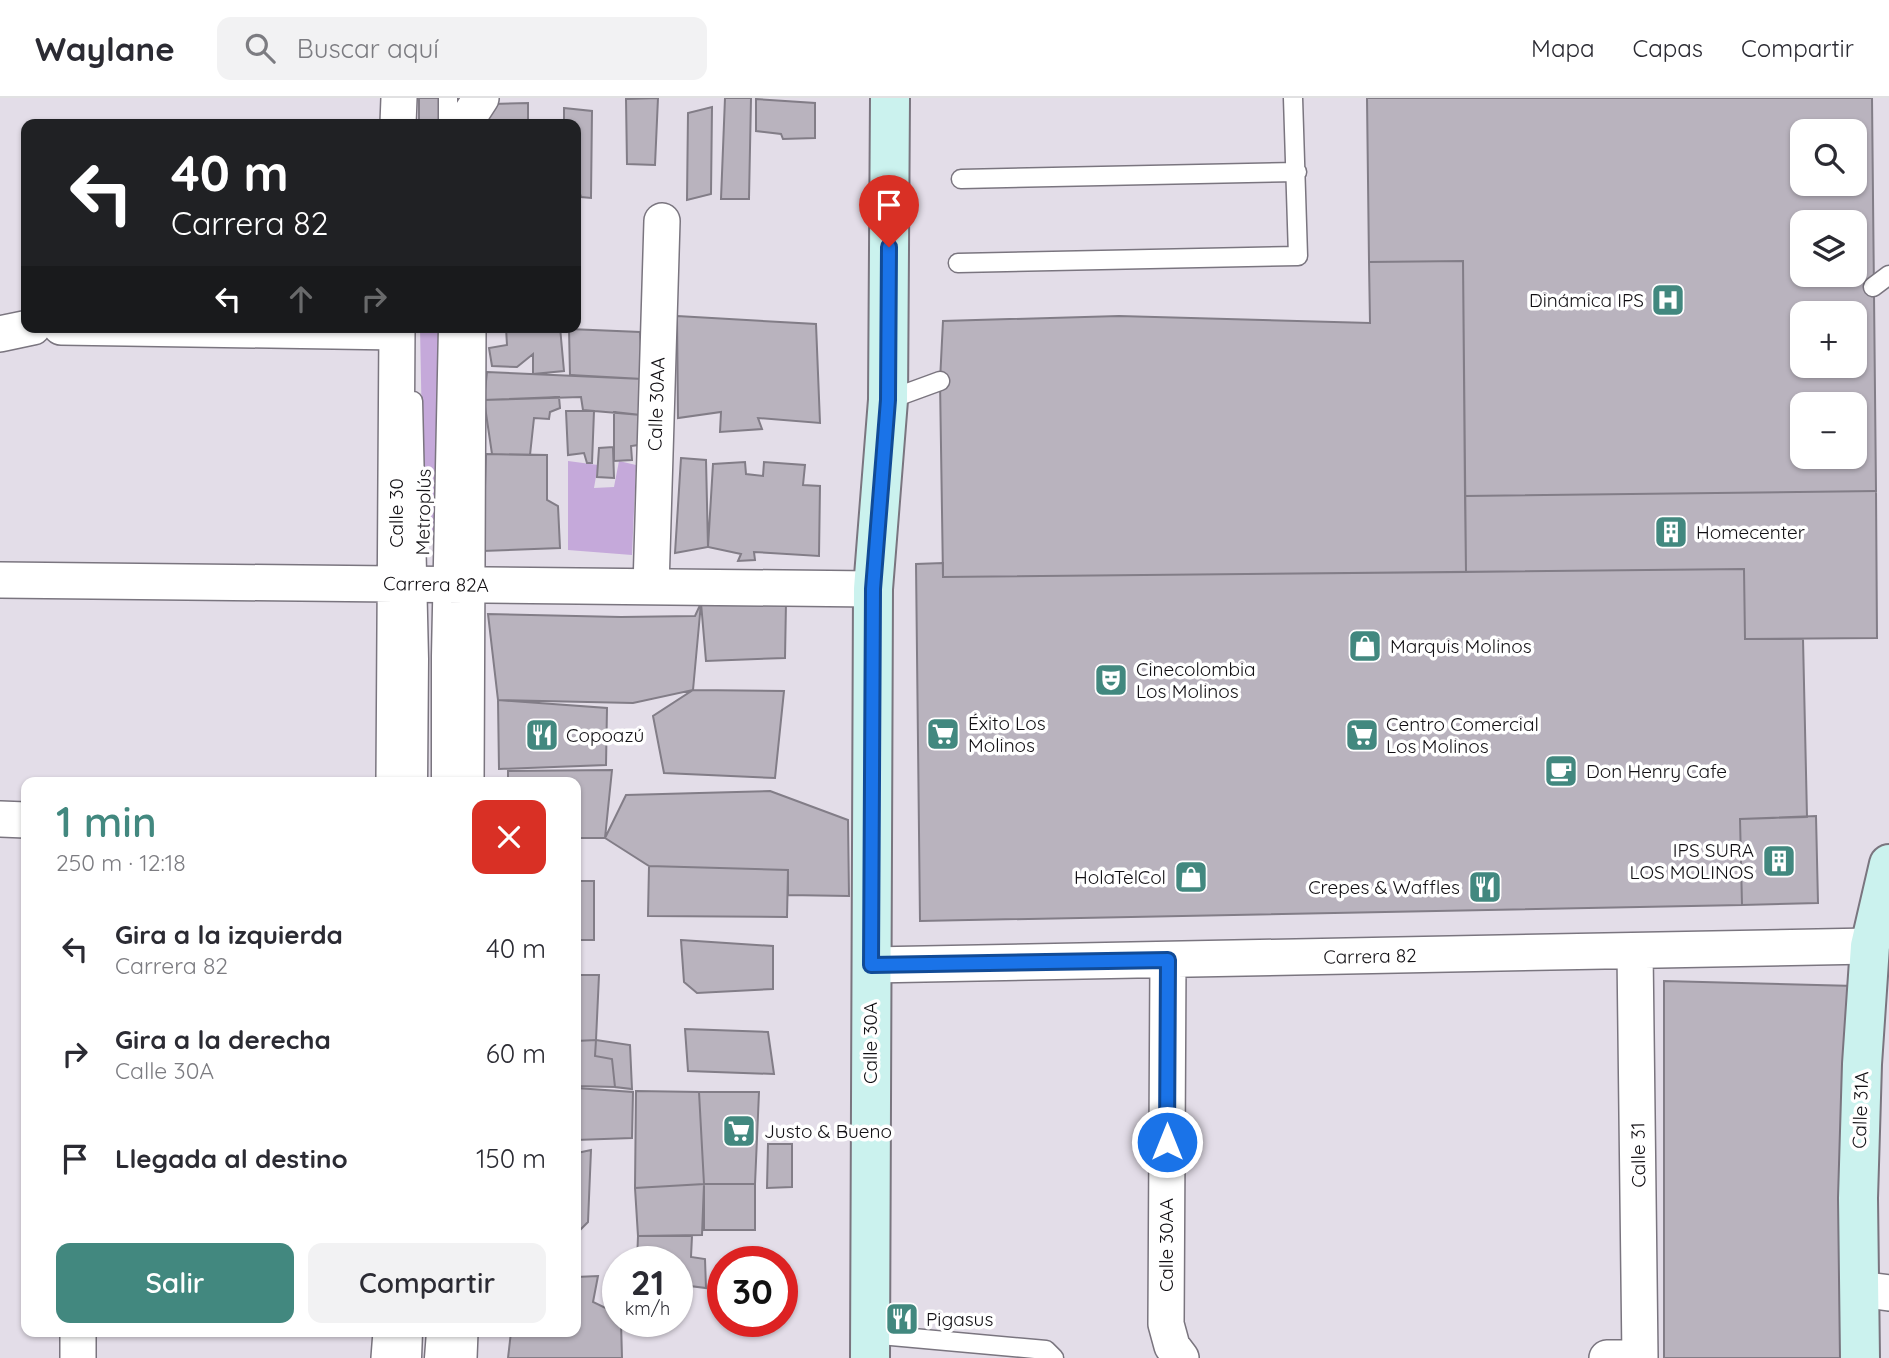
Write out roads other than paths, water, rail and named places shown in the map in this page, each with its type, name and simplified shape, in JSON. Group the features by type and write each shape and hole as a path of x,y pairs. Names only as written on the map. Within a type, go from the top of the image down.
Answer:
{"street":[{"path":"398,98 398,119"},
{"path":"471,119 481,98"},
{"name":"Calle 30A","path":"870,1346 873,589 888,400 890,98"},
{"name":"Calle 30AA","path":"651,587 662,220"},
{"path":"0,334 21,330"},
{"name":"Calle 30","path":"402,333 431,584 466,777"},
{"name":"Calle 30","path":"395,777 431,584 467,333"},
{"name":"Carrera 82A","path":"0,580 873,589"},
{"path":"0,820 21,820"},
{"name":"Calle 31A","path":"1860,1358 1874,1291 1858,1198 1862,1064 1870,946 1889,864"},
{"name":"Carrera 82","path":"871,965 1870,946"},
{"name":"Calle 31","path":"1629,1358 1635,951"},
{"name":"Calle 30AA","path":"1168,960 1166,1324 1172,1346 1181,1358"},
{"path":"78,1337 78,1358"},
{"path":"389,1358 391,1337"},
{"path":"459,1358 460,1337"}],"lane":[{"path":"413,98 413,119"},
{"path":"448,98 448,119"},
{"path":"958,263 1298,256 1293,98"},
{"path":"961,179 1297,172"},
{"path":"1873,287 1889,275"},
{"name":"Metroplús","path":"418,777 448,333"},
{"path":"888,400 940,381"},
{"name":"Metroplús","path":"431,584 441,777"},
{"path":"412,1358 413,1337"},
{"path":"434,1358 436,1337"},
{"path":"870,1346 961,1351 1046,1350 1054,1358"}],"place":[{"name":"Dinámica IPS","path":"1668,300"},
{"name":"Homecenter","path":"1671,532"},
{"name":"Marquis Molinos","path":"1365,646"},
{"name":"Cinecolombia Los Molinos","path":"1111,680"},
{"name":"Éxito Los Molinos","path":"943,734"},
{"name":"Copoazú","path":"542,735"},
{"name":"Centro Comercial Los Molinos","path":"1362,735"},
{"name":"Don Henry Cafe","path":"1561,771"},
{"name":"IPS SURA LOS MOLINOS","path":"1779,861"},
{"name":"HolaTelCol","path":"1191,877"},
{"name":"Crepes & Waffles","path":"1485,887"},
{"name":"Justo & Bueno","path":"739,1131"},
{"name":"Pigasus","path":"902,1319"}]}
